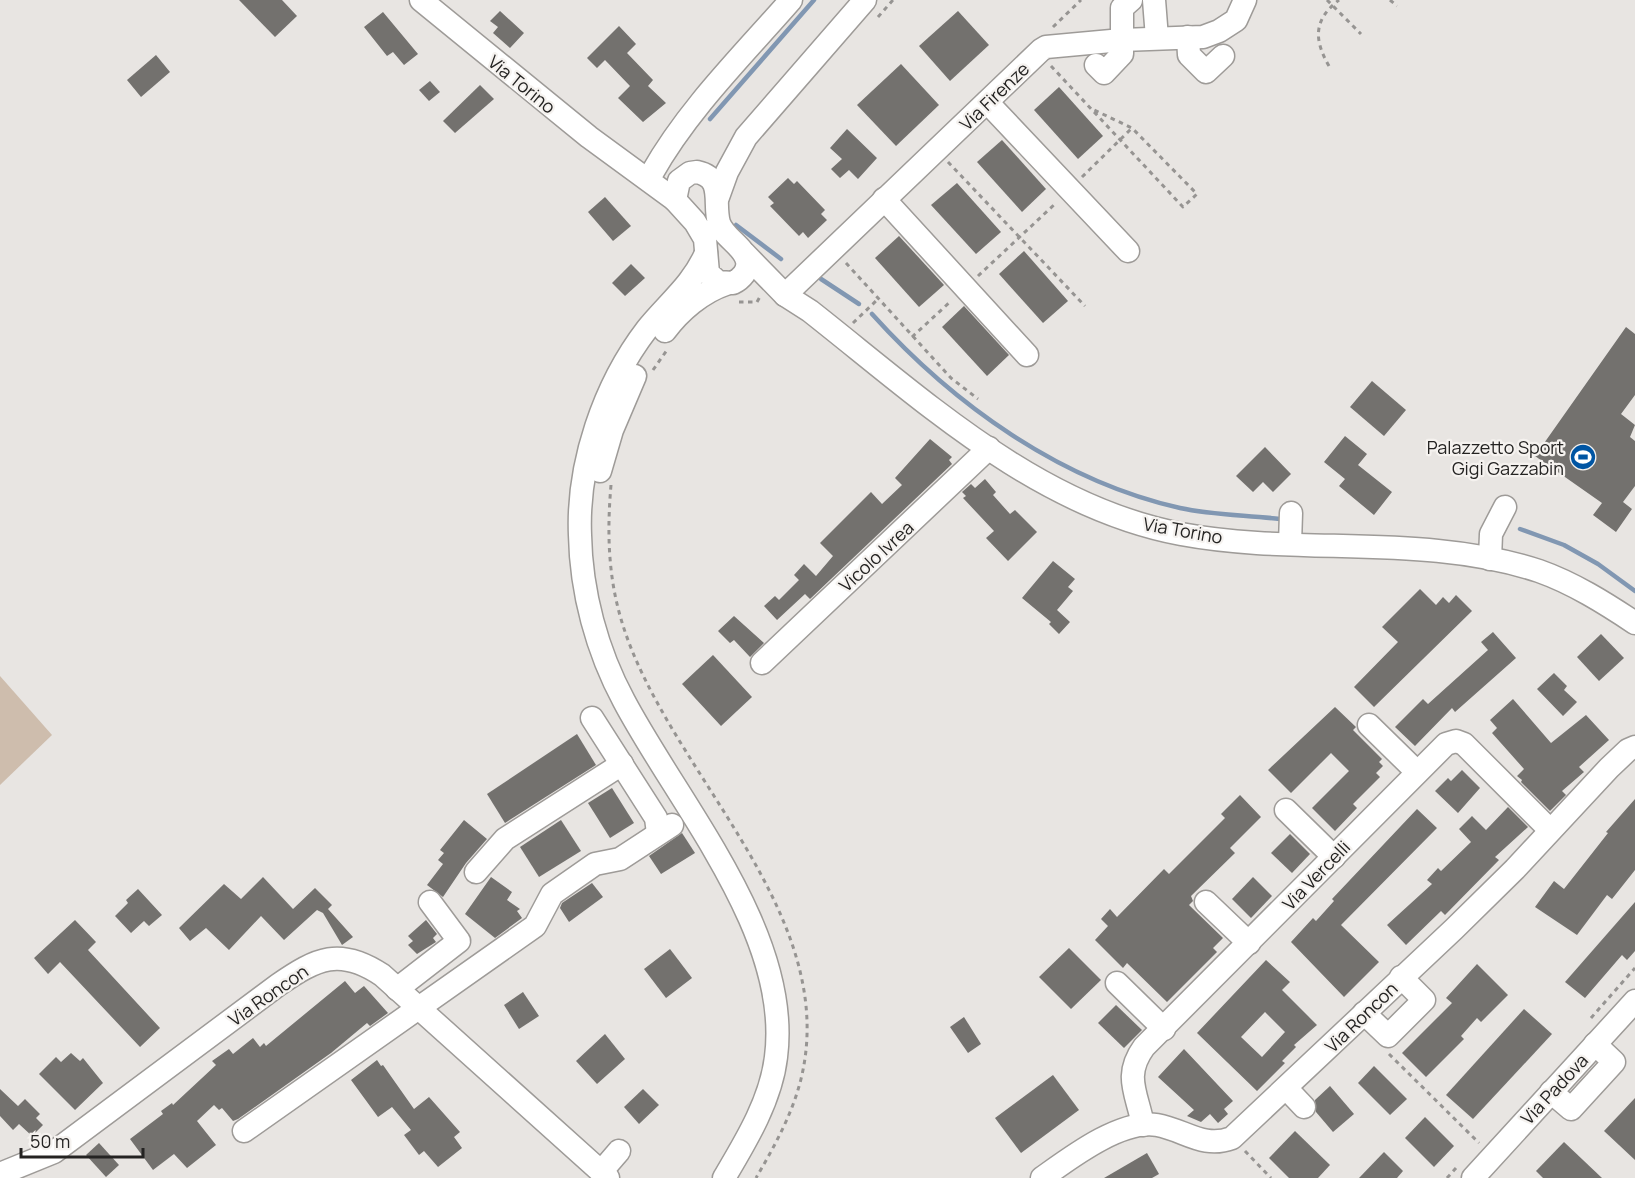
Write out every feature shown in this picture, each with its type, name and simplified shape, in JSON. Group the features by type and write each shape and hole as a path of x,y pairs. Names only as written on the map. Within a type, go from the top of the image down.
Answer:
{"street":[{"name":"Via Torino","path":"421,0 624,165 675,200 702,232 708,273 718,282 731,289 785,295 848,324 989,448 1079,501 1122,519 1182,534 1290,544 1412,550 1490,559 1539,572 1578,587 1635,623"},
{"path":"651,173 670,143 707,96 791,0"},
{"path":"718,197 727,172 746,137 865,0"},
{"path":"1096,65 1104,73 1122,54 1122,8 1131,0"},
{"path":"1154,0 1157,38"},
{"name":"Via Firenze","path":"785,295 1046,47 1122,40 1203,37 1219,31 1236,20 1245,0"},
{"path":"1188,38 1189,55 1206,72 1222,56"},
{"path":"987,102 1128,251"},
{"path":"675,200 676,187 691,174 746,137"},
{"name":"Via Torino","path":"624,165 651,173 691,174"},
{"path":"691,174 704,174 715,183 718,197"},
{"name":"Via Torino","path":"718,197 717,211 723,233 785,295"},
{"path":"884,199 1027,355"},
{"path":"706,253 688,284 644,333 610,392 596,424 586,468 579,534 587,600 602,653 624,701 733,885 762,945 772,978 778,1032 772,1080 749,1133 724,1178"},
{"path":"742,1178 777,1108 790,1068 793,1032 787,975 776,940 747,878 637,694 616,648 602,597 595,533 599,472 628,389 641,365 669,326 702,296 731,289 739,280 747,268 744,253"},
{"name":"Vicolo Ivrea","path":"762,663 989,448"},
{"path":"1490,559 1491,534 1505,507"},
{"path":"1290,544 1291,513"},
{"path":"244,1131 416,1007 534,926 552,894 595,864 620,859 665,829 592,718"},
{"path":"1369,725 1418,772"},
{"name":"Via Vercelli","path":"1143,1125 1133,1080 1134,1061 1446,744 1456,741 1464,744 1550,830"},
{"name":"Via Roncon","path":"1042,1178 1112,1134 1143,1125 1169,1128 1198,1141 1212,1143 1227,1140 1286,1088 1515,869 1609,768 1635,747"},
{"path":"476,872 505,839 622,764"},
{"path":"1286,810 1334,857"},
{"path":"397,989 459,941 430,902"},
{"path":"1206,902 1249,944"},
{"name":"Via Roncon","path":"0,1174 54,1152 278,985 312,964 330,958 349,958 363,963 397,989 605,1175"},
{"path":"1364,1013 1388,1036 1424,1000 1401,977"},
{"path":"1117,983 1164,1029"},
{"name":"Via Padova","path":"1473,1178 1635,1001"},
{"path":"1286,1088 1304,1107"},
{"path":"605,1175 619,1151"}],"path":[{"path":"1051,29 1081,0"},
{"path":"1327,0 1361,34"},
{"path":"1329,66 1317,40 1326,10 1339,0"},
{"path":"1390,0 1397,6"},
{"path":"1048,57 1050,65 1182,207 1197,194 1132,128 1092,109"},
{"path":"912,337 1020,237 1132,128"},
{"path":"937,150 1085,306"},
{"path":"833,248 877,300 951,378 978,399"},
{"path":"731,289 757,302"},
{"path":"848,324 877,300"},
{"path":"848,324 864,329"},
{"path":"649,377 669,348"},
{"path":"612,477 608,525 611,577 622,621 663,714 773,900 802,978 806,1029 801,1078 782,1130 756,1178"},
{"path":"1386,1051 1479,1143"},
{"path":"1239,1145 1271,1178"}],"shaded area":[{"path":"0,676 52,735 0,785"}],"building":[{"path":"239,0 282,0 297,16 275,37"},
{"path":"500,11 524,33 510,48 493,33 498,27 490,21"},
{"path":"958,11 989,45 950,81 919,46"},
{"path":"383,12 418,54 404,65 393,52 387,56 364,27"},
{"path":"619,26 636,44 627,53 653,80 648,86 666,103 643,122 618,98 630,86 605,60 597,68 587,58"},
{"path":"156,55 170,72 141,97 127,80"},
{"path":"901,64 939,105 896,146 857,105"},
{"path":"430,81 440,92 429,101 419,90"},
{"path":"480,85 494,99 455,133 443,121"},
{"path":"1059,87 1103,136 1078,159 1034,110"},
{"path":"847,129 877,158 858,179 849,170 840,178 831,169 842,159 830,148"},
{"path":"1002,140 1046,189 1022,212 977,162"},
{"path":"788,178 794,184 797,181 825,210 821,214 827,220 808,238 803,232 799,236 770,206 774,203 768,197"},
{"path":"957,183 1001,232 976,254 931,205"},
{"path":"605,197 631,226 613,241 588,212"},
{"path":"899,236 944,285 919,307 875,258"},
{"path":"1024,251 1068,301 1043,323 999,274"},
{"path":"631,264 645,278 625,296 612,283"},
{"path":"964,306 1009,355 987,376 942,327"},
{"path":"1626,327 1635,334 1635,395 1621,414 1635,425 1630,437 1635,441 1635,486 1623,502 1632,509 1616,532 1593,515 1602,503 1535,456"},
{"path":"1372,381 1406,410 1384,436 1350,407"},
{"path":"1345,436 1367,454 1358,465 1392,492 1374,515 1339,486 1345,479 1324,462"},
{"path":"930,439 952,457 949,460 952,464 810,599 805,594 777,620 764,606 775,596 779,600 799,580 794,575 804,564 816,576 833,556 820,543 871,492 882,504 902,485 895,478"},
{"path":"1265,447 1291,474 1273,492 1263,482 1253,492 1236,476"},
{"path":"985,479 996,492 993,495 1010,514 1015,510 1037,532 1008,561 986,538 994,531 963,498 966,496 962,492 971,484 975,488"},
{"path":"1053,561 1075,579 1068,587 1073,591 1057,610 1070,622 1059,634 1049,624 1051,622 1022,598"},
{"path":"1420,589 1436,605 1443,597 1449,603 1456,595 1472,611 1374,707 1354,687 1398,642 1382,627"},
{"path":"734,616 764,643 750,657 734,640 730,643 718,631"},
{"path":"1493,632 1516,658 1455,712 1452,708 1415,746 1395,727 1423,699 1428,704 1488,650 1481,642"},
{"path":"1601,634 1624,658 1599,681 1577,657"},
{"path":"713,655 752,697 721,726 682,684"},
{"path":"1554,673 1567,686 1564,690 1577,702 1563,716 1537,689"},
{"path":"1513,699 1551,743 1586,715 1609,740 1579,767 1584,772 1562,791 1566,795 1550,811 1521,782 1522,780 1517,776 1524,769 1492,733 1497,728 1490,720"},
{"path":"1335,707 1356,727 1353,730 1382,759 1379,762 1383,766 1376,773 1380,777 1353,804 1357,808 1335,831 1312,808 1349,771 1331,753 1291,793 1268,770"},
{"path":"577,734 596,765 505,823 487,794"},
{"path":"1462,770 1480,788 1458,813 1435,791 1448,778 1451,781"},
{"path":"612,788 634,823 610,838 588,803"},
{"path":"1240,795 1261,817 1230,848 1235,853 1191,896 1193,901 1189,905 1223,938 1213,948 1217,952 1167,1002 1127,963 1123,968 1095,940 1108,926 1101,919 1110,909 1117,917 1164,869 1169,874 1225,818 1221,814"},
{"path":"1635,799 1635,870 1612,899 1607,895 1577,935 1535,907 1554,881 1564,889 1608,833 1606,832"},
{"path":"1508,807 1528,827 1495,857 1499,860 1445,915 1441,911 1406,945 1387,925 1432,884 1427,880 1438,868 1441,871 1471,842 1459,829 1472,816 1486,830"},
{"path":"1417,809 1437,828 1341,925 1379,962 1344,997 1291,942 1313,918 1316,921 1334,901 1332,899"},
{"path":"464,820 487,839 466,863 443,897 427,885 443,864 438,860 444,853 440,850"},
{"path":"561,820 581,851 539,877 520,847"},
{"path":"682,833 695,853 661,874 649,856"},
{"path":"1290,834 1310,854 1292,873 1271,853"},
{"path":"263,877 293,909 315,888 332,905 328,909 353,937 342,945 323,913 317,910 284,940 261,916 229,950 206,928 190,941 179,928 224,884 241,899"},
{"path":"491,877 512,892 507,900 520,909 517,911 522,918 495,938 465,914"},
{"path":"1253,877 1272,896 1251,918 1232,899"},
{"path":"592,883 603,897 569,922 560,908 562,903"},
{"path":"138,889 162,915 149,926 144,921 131,933 115,916 128,903 126,900"},
{"path":"1635,902 1635,951 1627,960 1622,955 1585,998 1565,982"},
{"path":"75,920 96,942 88,950 160,1028 140,1047 60,962 48,974 34,958"},
{"path":"426,920 437,934 433,938 436,942 417,954 408,945 413,941 408,936"},
{"path":"1069,948 1101,980 1071,1009 1039,977"},
{"path":"670,949 692,978 666,998 644,969"},
{"path":"1266,960 1290,982 1282,990 1317,1025 1294,1045 1296,1047 1282,1061 1285,1063 1257,1091 1197,1033","holes":["1265,1012 1285,1032 1262,1057 1241,1037"]},
{"path":"1477,964 1508,995 1481,1022 1477,1018 1461,1036 1464,1039 1426,1077 1402,1053 1452,1003 1446,998"},
{"path":"345,981 355,993 364,986 388,1013 370,1026 367,1023 331,1053 238,1119 233,1121 222,1108 219,1110 214,1105 197,1121 216,1145 187,1168 174,1154 153,1170 130,1139 163,1114 161,1111 172,1103 173,1105 216,1065 212,1061 229,1049 233,1054 253,1038 260,1047 264,1043 266,1046"},
{"path":"523,992 539,1016 519,1029 504,1005"},
{"path":"1116,1005 1142,1030 1124,1048 1098,1023"},
{"path":"1524,1009 1552,1034 1473,1119 1446,1095"},
{"path":"964,1017 981,1044 968,1053 950,1027"},
{"path":"605,1034 625,1059 597,1084 576,1061"},
{"path":"1184,1049 1233,1101 1224,1109 1228,1114 1218,1123 1210,1114 1201,1122 1187,1116 1194,1110 1158,1077"},
{"path":"71,1053 80,1061 83,1058 103,1083 75,1110 39,1074 56,1057 61,1062"},
{"path":"377,1060 414,1109 429,1097 460,1132 454,1137 462,1148 438,1167 424,1151 419,1155 404,1135 411,1130 392,1107 378,1117 351,1080"},
{"path":"1374,1066 1407,1099 1390,1115 1358,1083"},
{"path":"1053,1075 1079,1110 1021,1153 995,1118"},
{"path":"1330,1086 1354,1114 1333,1132 1316,1112 1315,1100"},
{"path":"0,1089 18,1106 25,1099 40,1114 36,1118 43,1125 32,1136 19,1124 13,1130 0,1116"},
{"path":"643,1089 659,1105 639,1124 624,1107"},
{"path":"1635,1098 1635,1160 1604,1131"},
{"path":"1425,1117 1454,1146 1434,1167 1405,1138"},
{"path":"1295,1131 1330,1165 1318,1178 1289,1178 1269,1158"},
{"path":"1564,1142 1602,1178 1543,1178 1536,1171"},
{"path":"99,1143 119,1165 106,1177 86,1155"},
{"path":"1384,1152 1403,1171 1397,1178 1359,1178"},
{"path":"1147,1153 1159,1174 1152,1178 1104,1178"}],"waterway":[{"path":"710,119 814,0"},
{"path":"736,225 781,259"},
{"path":"821,279 859,304"},
{"path":"872,314 937,378 973,408 1011,435 1051,458 1093,479 1136,496 1180,508 1217,514 1280,519"},
{"path":"1520,529 1564,545 1598,564 1635,591"}],"place":[{"name":"Palazzetto Sport Gigi Gazzabin","path":"1583,457"}]}
